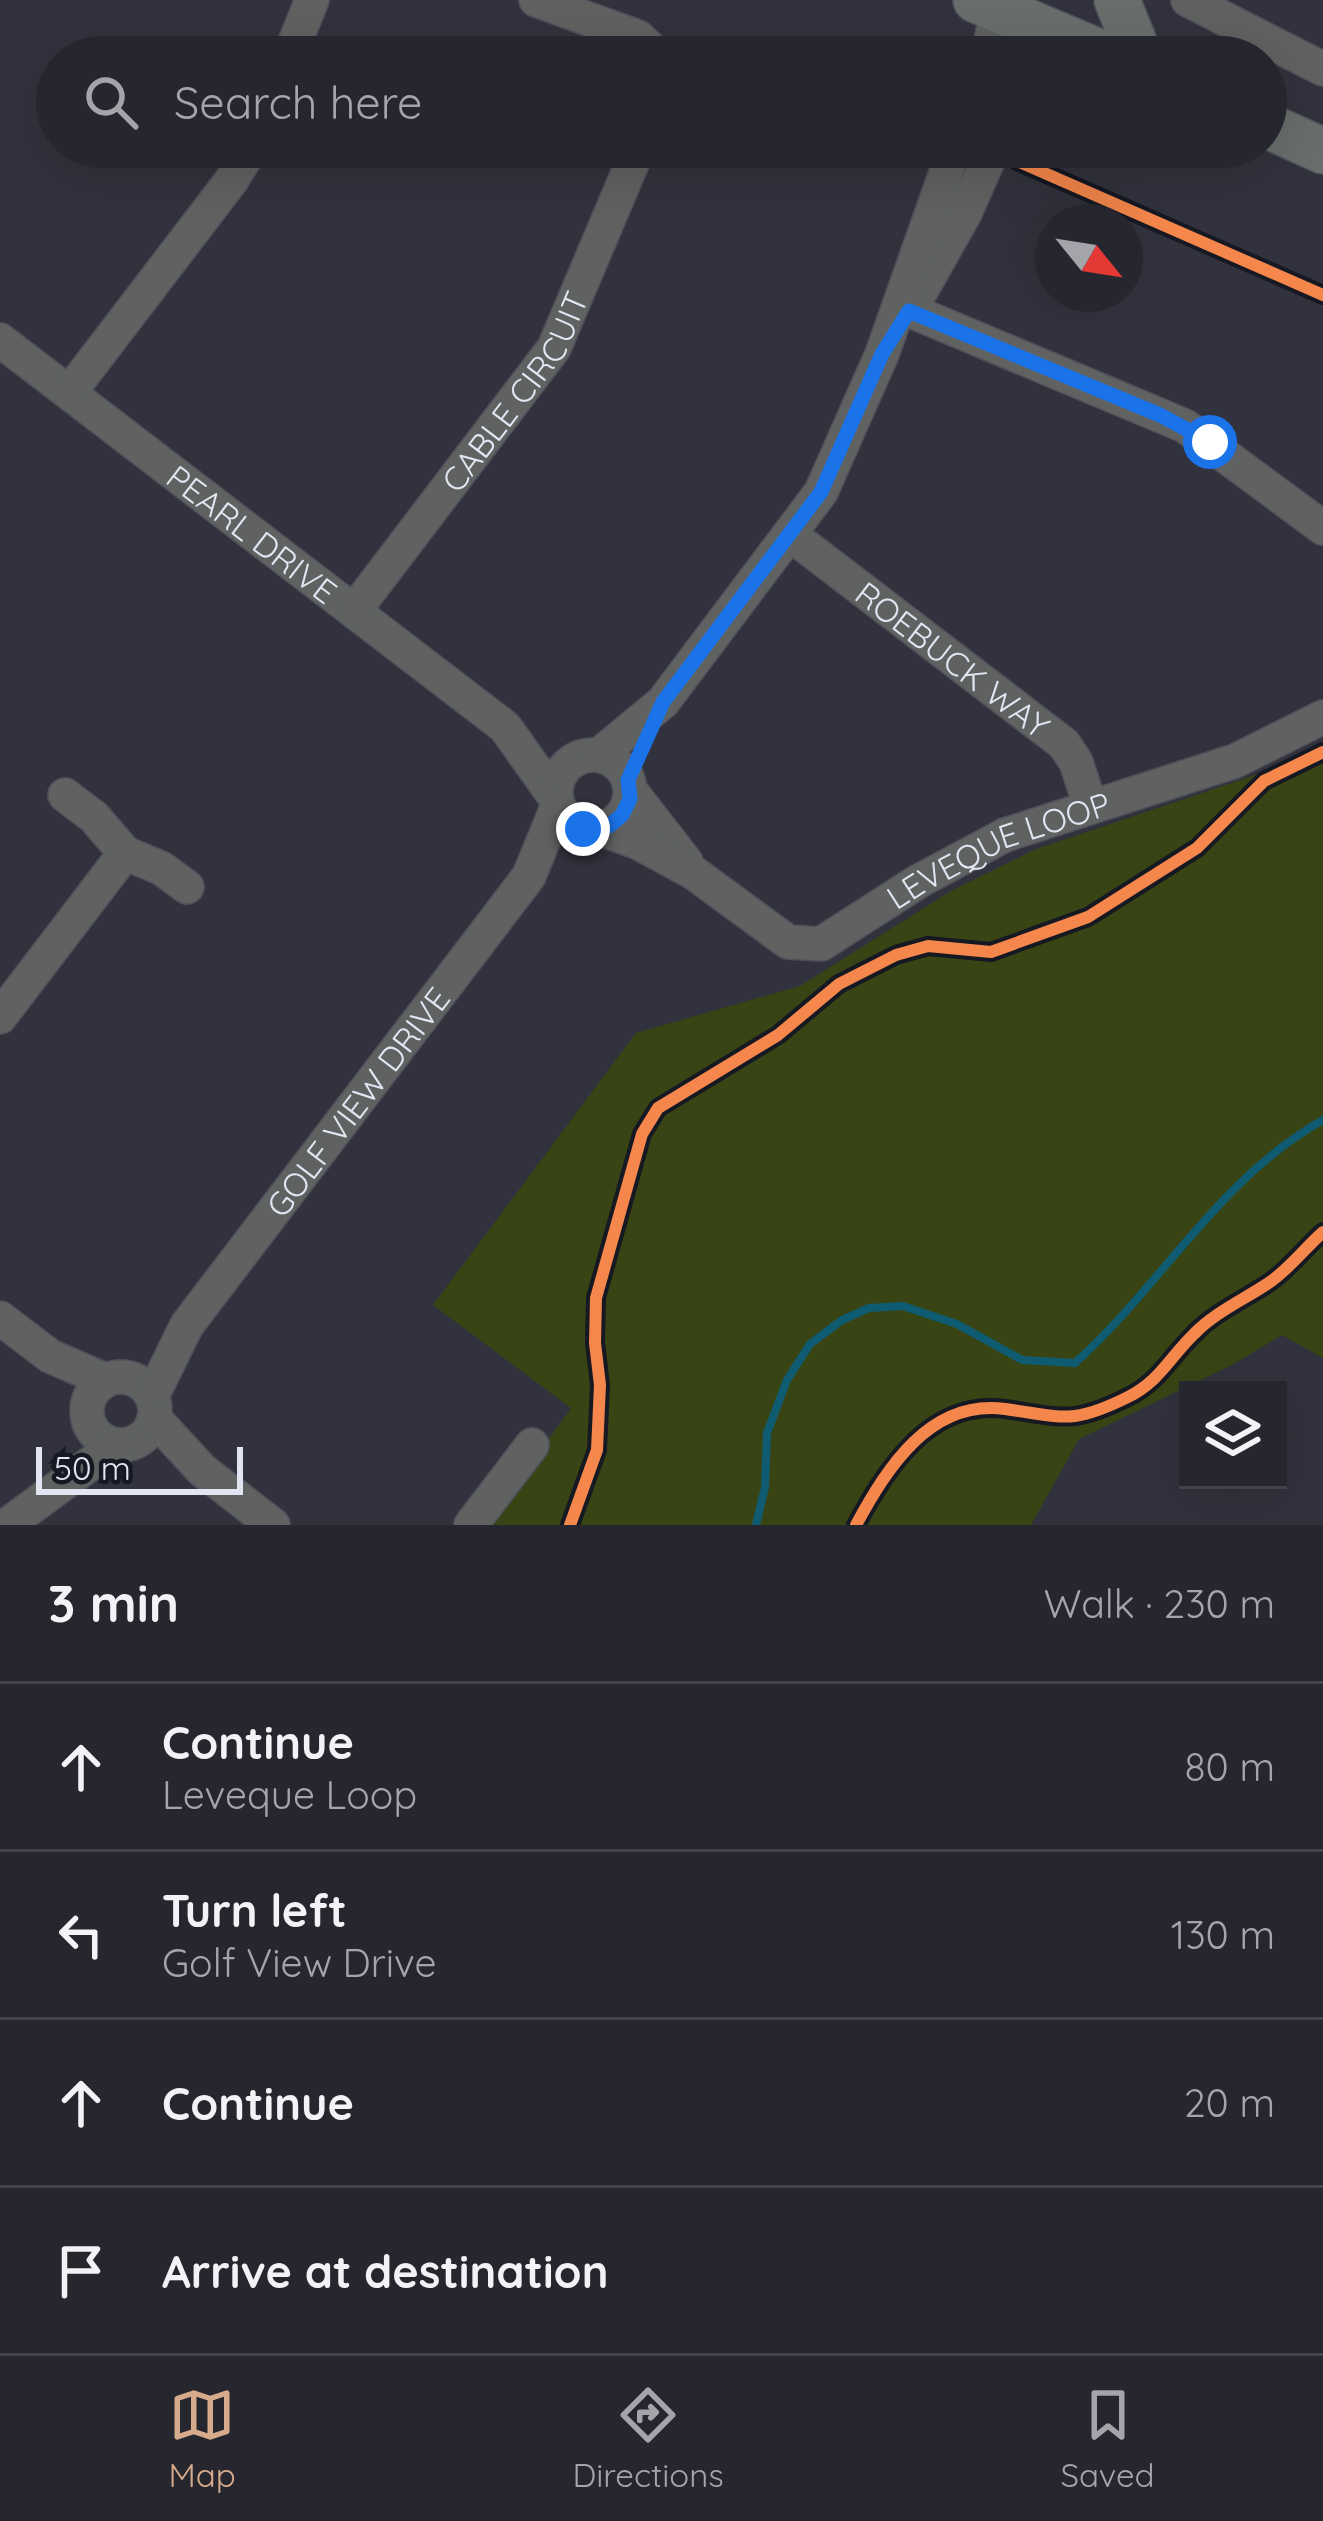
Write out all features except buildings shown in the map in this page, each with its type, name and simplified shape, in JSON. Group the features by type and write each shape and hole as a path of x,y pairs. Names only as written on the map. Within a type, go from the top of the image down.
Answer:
{"main road":[{"path":"1118,0 1129,36"},
{"path":"1015,15 1063,36"},
{"path":"1287,135 1323,151"}],"street":[{"path":"297,36 312,0"},
{"path":"536,0 633,36"},
{"path":"1188,0 1258,36"},
{"path":"1287,51 1323,69"},
{"path":"69,393 239,168"},
{"name":"CABLE CIRCUIT","path":"354,611 554,348 631,168"},
{"path":"904,309 948,168"},
{"path":"594,755 663,702 791,535 831,472 904,309 965,213 985,168"},
{"path":"904,309 1185,426 1323,528"},
{"name":"PEARL DRIVE","path":"0,340 505,727 556,801"},
{"name":"ROEBUCK WAY","path":"791,535 1064,744 1076,762 1090,805"},
{"path":"629,785 617,764 594,755 579,757 563,769 556,801 567,820 596,830 622,815 629,785 663,702"},
{"name":"LEVEQUE LOOP","path":"596,830 637,842 694,873 778,937 797,945 821,944 904,890 1030,824 1235,761 1323,717"},
{"name":"PEARL DRIVE","path":"505,727 594,755"},
{"name":"LEVEQUE LOOP","path":"629,785 694,873"},
{"path":"65,795 94,818 125,853 161,868 187,887"},
{"name":"GOLF VIEW DRIVE","path":"8,1525 49,1492 120,1411 529,876 556,801"},
{"name":"GOLF VIEW DRIVE","path":"529,876 596,830"},
{"path":"0,1017 125,853"},
{"path":"0,1318 273,1525"},
{"path":"471,1525 532,1444"}],"green space":[{"path":"1323,752 1323,1358 1282,1335 1199,1381 1179,1381 1179,1391 1079,1439 1031,1525 487,1525 571,1408 433,1305 636,1033 800,986 951,891 1034,850"}],"waterway":[{"path":"756,1525 765,1487 767,1433 787,1380 810,1344 842,1320 869,1308 903,1306 957,1324 1022,1360 1075,1363 1221,1202 1286,1144 1323,1120"}],"cycle path":[{"path":"1033,168 1323,295"},
{"path":"570,1525 597,1450 596,1298 642,1134 658,1108 778,1035 839,984 896,955 928,946 991,952 1088,917 1197,848 1264,781 1323,752"},
{"path":"856,1525 897,1461 933,1426 978,1409 1080,1415 1128,1397 1156,1377 1202,1326 1277,1276 1323,1232"}],"route":[{"path":"583,829 609,826 627,808 628,780 663,702 821,492 882,354 909,311 1160,415 1210,442"}]}
